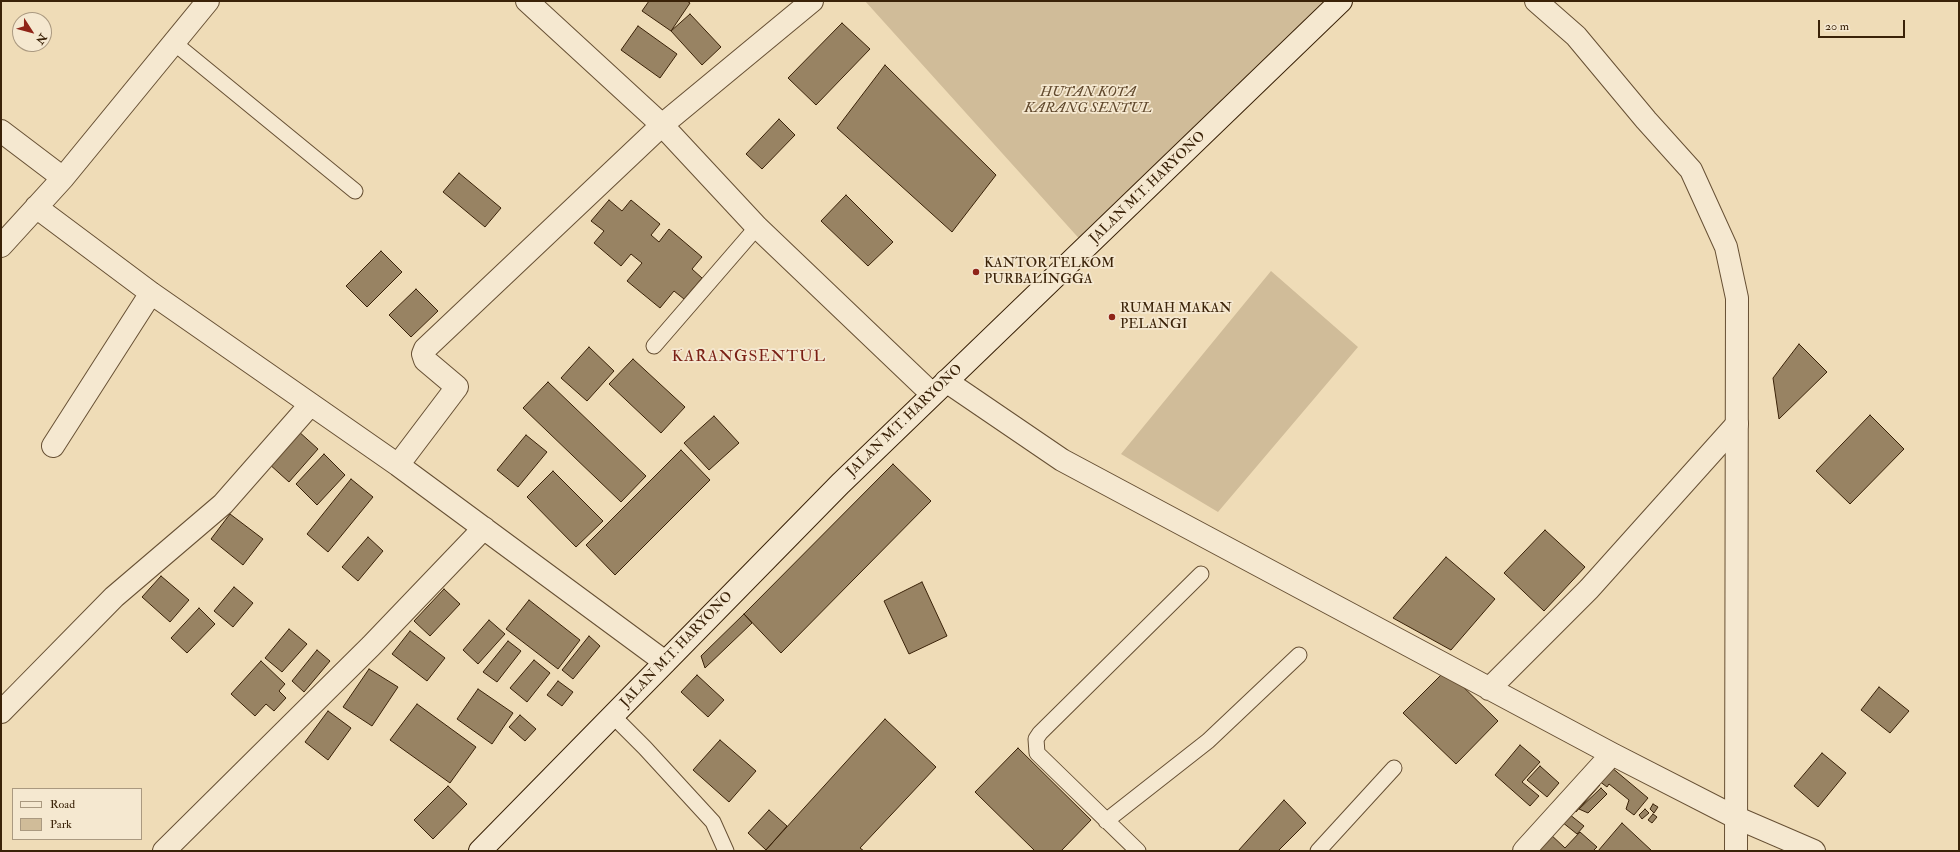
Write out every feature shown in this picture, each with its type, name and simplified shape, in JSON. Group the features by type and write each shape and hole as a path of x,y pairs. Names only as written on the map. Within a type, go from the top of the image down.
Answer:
{"street":[{"path":"1,246 63,178 208,1"},
{"path":"527,1 662,125 758,227 939,388 1062,460 1489,689 1735,817 1814,851"},
{"path":"398,465 458,387 424,360 423,354 425,349 662,125 812,1"},
{"name":"JALAN M.T. HARYONO","path":"480,851 614,717 665,662 939,388 1341,1"},
{"path":"1536,1 1576,36 1646,120 1691,170 1726,247 1737,298 1736,851"},
{"path":"1,131 63,178"},
{"path":"36,207 151,293 398,465 665,662"},
{"path":"53,446 151,293"},
{"path":"1,712 114,597 223,504 310,405"},
{"path":"1489,689 1589,589 1737,424"},
{"path":"164,851 371,646 484,528"},
{"path":"1524,851 1612,754"}],"lane":[{"path":"173,42 355,191"},
{"path":"654,346 758,227"},
{"path":"1138,851 1037,753 1036,740 1040,733 1201,574"},
{"path":"1106,821 1208,741 1299,655"},
{"path":"614,717 646,748 713,822 726,851"},
{"path":"1318,851 1394,768"}],"green space":[{"name":"HUTAN KOTA KARANG SENTUL","path":"865,1 1335,1 1084,244"},
{"path":"1271,271 1358,347 1218,512 1121,454"}],"building":[{"path":"649,1 687,1 690,3 671,31 642,11"},
{"path":"690,14 721,47 702,65 671,31"},
{"path":"842,23 870,49 816,105 788,78"},
{"path":"638,26 677,54 660,78 621,50"},
{"path":"885,65 996,175 952,232 837,128"},
{"path":"779,119 795,135 762,169 746,154"},
{"path":"459,173 501,208 485,227 443,192"},
{"path":"846,195 893,242 868,266 821,221"},
{"path":"609,200 622,211 631,200 660,224 651,235 659,242 669,229 702,257 692,269 702,278 684,299 674,291 660,308 627,281 642,263 631,254 621,266 594,243 604,231 591,221"},
{"path":"381,251 402,272 367,307 346,286"},
{"path":"416,289 438,311 411,337 389,315"},
{"path":"1799,344 1827,372 1779,419 1773,378"},
{"path":"589,347 614,371 587,401 561,378"},
{"path":"633,359 685,407 661,433 609,384"},
{"path":"548,382 646,476 621,502 523,408"},
{"path":"1870,415 1904,449 1850,504 1816,471"},
{"path":"714,416 739,443 709,470 684,443"},
{"path":"297,430 318,449 289,482 268,463"},
{"path":"526,435 547,452 518,487 497,470"},
{"path":"681,450 710,480 615,575 586,545"},
{"path":"324,454 345,475 317,505 296,484"},
{"path":"893,464 931,501 781,653 744,614"},
{"path":"553,471 603,521 576,547 527,497"},
{"path":"351,479 373,497 328,552 307,534"},
{"path":"230,514 263,539 243,565 211,539"},
{"path":"1545,530 1585,567 1544,611 1504,573"},
{"path":"368,537 383,551 358,581 342,567"},
{"path":"1446,557 1495,599 1451,650 1393,618"},
{"path":"161,576 189,600 170,622 142,597"},
{"path":"922,582 947,636 909,654 884,601"},
{"path":"234,587 253,603 233,627 214,611"},
{"path":"444,589 460,604 430,636 414,621"},
{"path":"529,600 580,640 558,669 506,629"},
{"path":"199,608 215,624 187,653 171,638"},
{"path":"744,614 752,623 705,668 701,656"},
{"path":"489,620 505,634 478,664 463,650"},
{"path":"289,629 307,644 282,672 265,658"},
{"path":"410,631 445,658 427,681 392,654"},
{"path":"589,636 600,646 573,679 562,670"},
{"path":"508,641 521,651 497,682 483,672"},
{"path":"317,650 330,661 304,692 292,681"},
{"path":"534,660 550,673 527,702 510,688"},
{"path":"261,661 285,684 279,691 286,698 274,711 266,704 255,716 231,694"},
{"path":"369,669 398,687 372,726 343,707"},
{"path":"1446,670 1498,721 1456,764 1403,713"},
{"path":"697,675 724,700 708,717 681,692"},
{"path":"558,681 573,692 562,706 547,695"},
{"path":"1879,687 1909,711 1890,733 1861,710"},
{"path":"478,689 513,713 492,744 457,719"},
{"path":"417,704 476,747 450,783 390,740"},
{"path":"328,711 351,728 328,760 305,742"},
{"path":"520,715 536,729 525,741 509,727"},
{"path":"885,719 936,767 860,848 864,851 765,851"},
{"path":"720,740 756,771 729,802 693,770"},
{"path":"1520,745 1540,762 1522,782 1539,796 1530,806 1495,775"},
{"path":"1018,748 1091,820 1061,851 1035,851 975,792"},
{"path":"1822,753 1846,773 1818,807 1794,786"},
{"path":"1540,766 1559,783 1547,797 1527,780"},
{"path":"1611,767 1648,798 1634,815 1626,809 1629,800 1609,784 1607,787 1599,781"},
{"path":"1595,781 1600,785 1576,812 1571,808"},
{"path":"448,786 467,804 433,839 414,820"},
{"path":"1601,788 1607,794 1588,813 1579,809"},
{"path":"1284,800 1306,823 1278,851 1238,851"},
{"path":"1653,804 1658,807 1654,813 1650,809"},
{"path":"1645,809 1649,813 1642,819 1639,815"},
{"path":"769,810 787,826 766,850 748,833"},
{"path":"1569,814 1584,826 1577,834 1562,822"},
{"path":"1653,814 1657,817 1652,823 1648,820"},
{"path":"1622,823 1652,851 1598,851"},
{"path":"1548,832 1565,848 1580,832 1597,847 1593,851 1530,851"}],"place":[{"name":"KANTOR TELKOM PURBALINGGA","path":"976,272"},
{"name":"RUMAH MAKAN PELANGI","path":"1112,317"}],"district":[{"name":"KARANGSENTUL","path":"749,358"}]}
